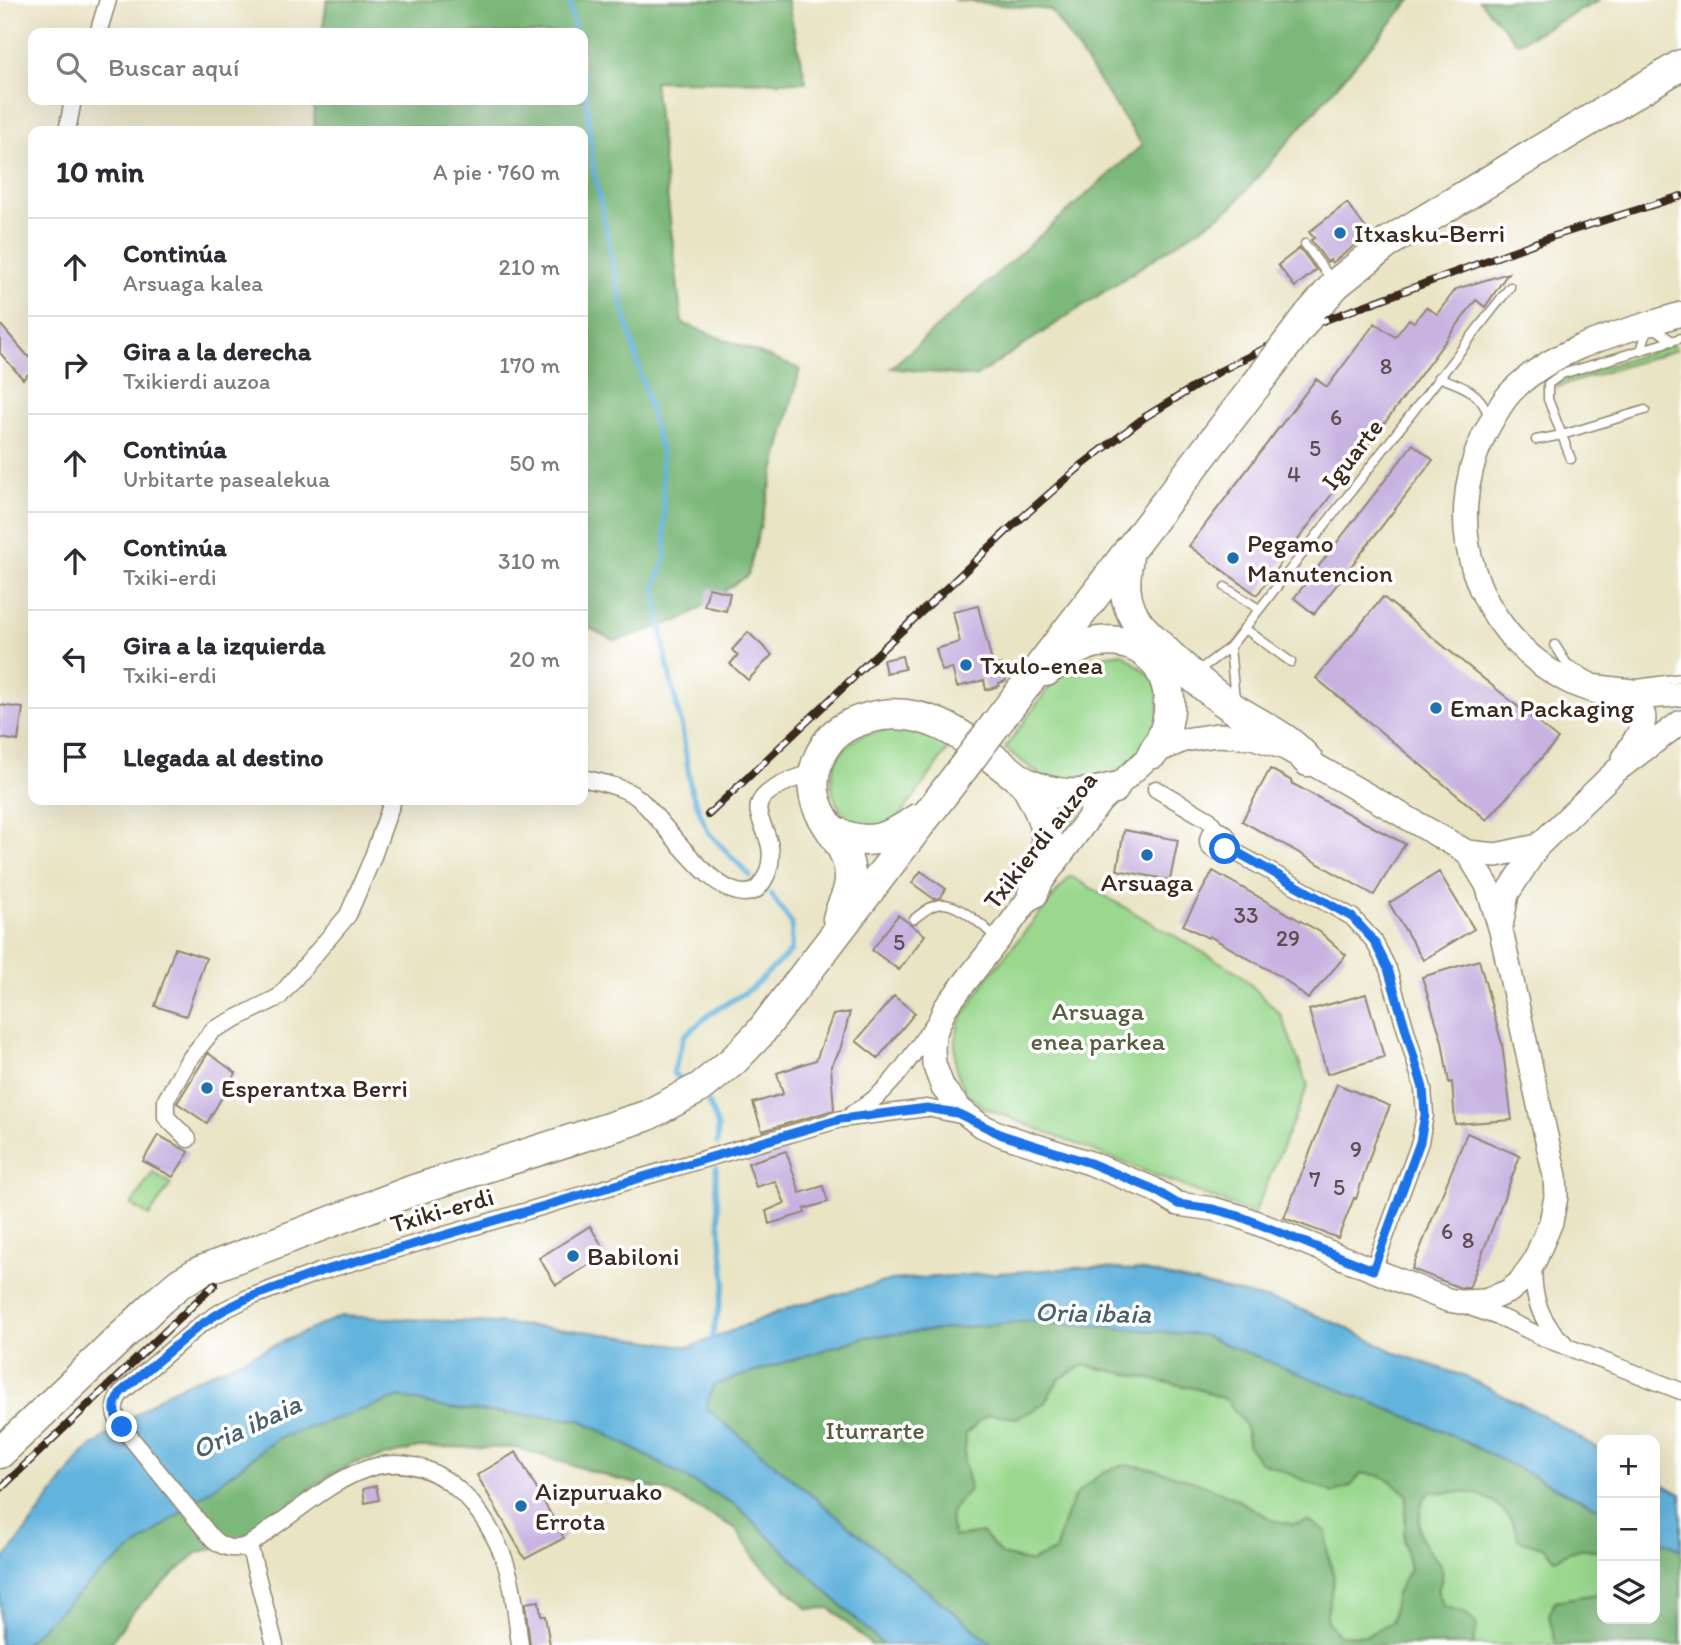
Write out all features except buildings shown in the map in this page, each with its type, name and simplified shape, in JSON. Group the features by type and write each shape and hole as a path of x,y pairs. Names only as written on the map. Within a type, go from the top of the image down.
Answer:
{"highway":[{"path":"0,1453 161,1298 199,1272 414,1190 626,1123 683,1098 718,1074 748,1046 834,937 1309,315 1336,284 1390,241 1681,65"},
{"path":"1129,550 1124,579 1128,608 1140,626 1197,682 1236,710 1297,747 1308,761"},
{"path":"1026,685 1073,652 1095,643 1119,642 1141,650 1163,674 1170,695 1168,728 1153,754"},
{"path":"834,937 850,880 849,864 845,849 826,823 816,803 814,772 829,740 848,725 874,716 907,714 923,717 952,729 1024,782 1048,792 1062,795 1088,794 1114,788"},
{"path":"1024,782 1042,813 1047,837 1044,863 1033,893"},
{"path":"834,831 853,839 883,839 902,831 931,809"}],"street":[{"path":"100,28 108,0"},
{"path":"68,126 72,105"},
{"path":"1617,770 1644,724 1642,708 1625,697 1590,690 1563,679 1518,646 1496,617 1478,581 1465,541 1465,504 1476,456 1490,422 1512,391 1567,351 1681,314"},
{"path":"1625,697 1681,694"},
{"path":"1501,931 1507,894 1538,846 1617,770 1681,722"},
{"name":"Txikierdi auzoa","path":"1448,1300 1473,1303 1497,1297 1519,1283 1534,1262 1550,1222 1556,1197 1555,1176 1501,931 1487,885 1467,852 1269,741 1235,735 1201,737 1168,746 1153,754 1101,801 999,940 944,1008 934,1035 934,1064 943,1088 980,1125 1002,1135 1090,1163 1153,1189 1178,1204 1239,1216 1448,1300 1507,1320 1569,1347"},
{"path":"588,779 611,785 636,796 719,884 738,893 755,891 764,881 770,867 771,852 758,815 760,801 772,789 814,772"},
{"path":"1156,789 1209,820 1217,830 1226,834 1226,846 1352,917 1374,941 1388,969 1423,1088 1425,1115 1420,1142 1373,1270"},
{"path":"188,1139 166,1117 166,1100 188,1061 213,1030 279,997 326,944 348,915 391,805"},
{"path":"1467,852 1496,855 1538,846"},
{"path":"841,1119 866,1107 878,1097 900,1072 944,1008"},
{"path":"841,1119 927,1108 970,1117"},
{"name":"Txiki-erdi","path":"249,1545 229,1548 212,1538 122,1427 114,1413 121,1392 200,1325 248,1298 319,1272 841,1119"},
{"name":"Txikierdi auzoa","path":"1534,1262 1537,1304 1546,1323 1569,1347"},
{"path":"1569,1347 1681,1391"},
{"path":"275,1645 249,1545 357,1472 390,1464 422,1467 448,1479 472,1501 503,1557 511,1586 520,1645"}],"lane":[{"path":"1305,244 1336,284"},
{"name":"Iguarte","path":"1182,667 1203,667 1230,647 1510,287"},
{"path":"1641,351 1649,324 1677,340"},
{"path":"1571,459 1548,399 1548,384 1562,374 1677,340"},
{"path":"1438,377 1469,388 1485,404 1490,422"},
{"path":"1536,440 1645,410"},
{"path":"1225,587 1259,609"},
{"path":"1244,628 1291,662"},
{"path":"1555,645 1567,664 1595,679 1637,684 1681,678"},
{"path":"1230,647 1236,710"},
{"path":"914,919 928,909 944,904 961,911 999,940"}],"green space":[{"path":"327,0 787,0 806,82 654,81 682,323 800,369 748,575 685,618 615,641 588,628 588,126 315,126 313,105 588,105 588,28 323,28"},
{"path":"953,0 1411,0 1232,207 975,377 891,368 1142,145 1051,10"},
{"path":"1479,0 1600,0 1517,43"},
{"path":"1674,345 1676,350 1557,387 1559,381"},
{"path":"1122,653 1157,681 1160,722 1131,763 1106,778 1072,785 1044,778 1005,748 1056,678 1082,659"},
{"path":"906,727 952,743 899,816 875,826 858,824 845,816 836,802 832,786 833,769 840,753 860,737"},
{"path":"1055,801 1089,802 1054,848 1049,810"},
{"name":"Arsuaga enea parkea","path":"1070,876 1239,973 1281,1015 1308,1086 1254,1214 985,1108 966,1093 956,1069 955,1044 959,1022 987,978"},
{"path":"153,1172 171,1184 149,1216 131,1205"},
{"name":"Iturrarte","path":"1030,1321 1202,1335 1441,1430 1597,1508 1597,1551 1578,1549 1555,1559 1545,1548 1518,1539 1508,1515 1487,1498 1465,1492 1432,1491 1421,1508 1421,1539 1442,1569 1437,1591 1444,1606 1466,1613 1477,1625 1473,1645 993,1645 706,1408 713,1385 865,1337","holes":["1084,1365 1198,1389 1227,1400 1245,1425 1249,1447 1259,1461 1333,1493 1351,1486 1361,1474 1368,1474 1386,1478 1407,1495 1404,1542 1410,1569 1396,1594 1392,1622 1366,1636 1338,1635 1326,1619 1334,1578 1327,1550 1326,1531 1308,1521 1279,1522 1211,1488 1144,1467 1120,1466 1108,1470 1090,1482 1073,1500 1055,1551 1029,1562 1002,1555 982,1533 954,1537 950,1521 952,1510 970,1489 964,1462 966,1433 988,1414 1017,1418 1043,1405 1059,1379"]},
{"path":"1084,1365 1198,1389 1228,1400 1245,1425 1249,1447 1351,1486 1361,1474 1368,1474 1386,1478 1402,1489 1407,1494 1404,1542 1410,1569 1396,1594 1392,1622 1366,1636 1338,1635 1326,1619 1334,1578 1327,1550 1326,1531 1308,1521 1296,1525 1279,1523 1230,1496 1074,1497 1055,1551 1029,1562 1002,1555 982,1534 954,1537 950,1521 952,1510 970,1489 964,1462 966,1433 988,1414 1017,1418 1043,1405 1059,1379"},
{"path":"400,1397 446,1408 581,1420 736,1505 883,1645 871,1645 830,1608 808,1609 756,1560 735,1528 666,1491 616,1479 518,1448 422,1447 355,1463 327,1477 240,1540 197,1553 135,1609 109,1645 23,1645 95,1578 278,1438"},
{"path":"1432,1491 1470,1492 1487,1498 1508,1515 1518,1539 1545,1548 1555,1559 1578,1549 1597,1551 1597,1594 1555,1601 1549,1615 1556,1645 1473,1645 1475,1639 1466,1613 1444,1606 1437,1591 1442,1569 1421,1539 1421,1508"},
{"path":"1660,1540 1681,1550 1681,1645 1556,1645 1549,1615 1555,1601 1597,1594 1597,1624 1660,1624"}],"water":[{"name":"Oria ibaia","path":"1090,1267 1145,1271 1287,1304 1340,1325 1399,1354 1466,1377 1540,1414 1597,1448 1597,1508 1441,1430 1202,1335 1030,1321 865,1337 713,1385 706,1408 993,1645 883,1645 736,1505 581,1420 446,1408 400,1397 278,1438 95,1578 23,1645 0,1645 0,1566 83,1453 167,1392 341,1316 495,1323 591,1332 691,1347 791,1307 891,1280"},
{"path":"1660,1483 1681,1494 1681,1550 1660,1540"}],"waterway":[{"path":"569,0 574,28"},
{"path":"587,105 594,171 618,288 661,451 666,558 655,587 691,790 708,832 750,876"},
{"path":"683,1081 673,1073 684,1036 710,1014 752,988 791,951 792,924 771,894"},
{"path":"709,1103 718,1127 717,1144"},
{"path":"711,1342 725,1282 716,1168"}],"railway":[{"path":"858,672 1009,529 1082,465 1145,417 1220,371 1309,326 1551,237 1681,196"},
{"path":"708,815 854,677"},
{"path":"0,1489 215,1284"}],"place":[{"name":"Itxasku-Berri","path":"1340,233"},
{"name":"Pegamo Manutencion","path":"1233,558"},
{"name":"Txulo-enea","path":"966,665"},
{"name":"Eman Packaging","path":"1436,708"},
{"name":"Arsuaga","path":"1147,855"},
{"name":"Esperantxa Berri","path":"207,1088"},
{"name":"Babiloni","path":"573,1256"},
{"name":"Aizpuruako Errota","path":"521,1506"}],"route":[{"path":"122,1427 114,1413 114,1406 121,1392 200,1325 248,1298 319,1272 841,1119 911,1109 943,1110 970,1117 1002,1135 1090,1163 1153,1189 1178,1204 1239,1216 1373,1270 1420,1142 1425,1115 1423,1088 1388,969 1374,941 1352,917 1226,846 1225,849"}]}
